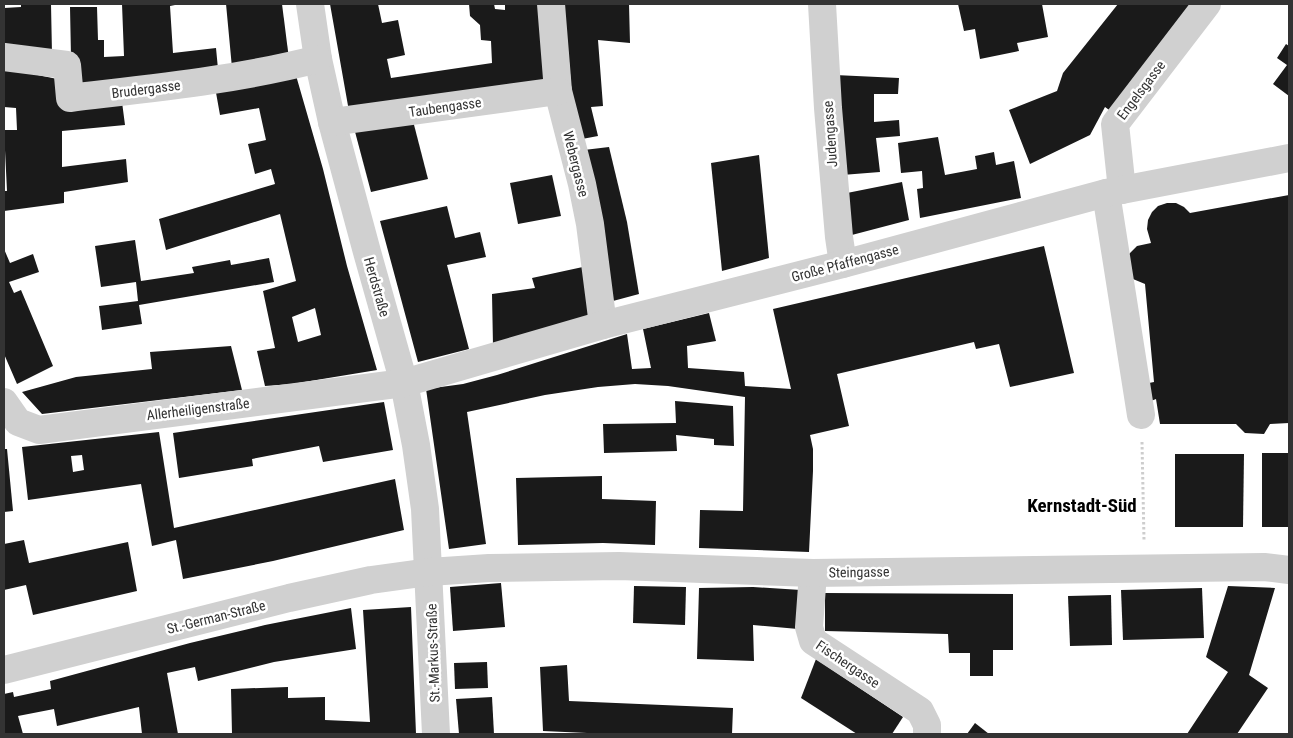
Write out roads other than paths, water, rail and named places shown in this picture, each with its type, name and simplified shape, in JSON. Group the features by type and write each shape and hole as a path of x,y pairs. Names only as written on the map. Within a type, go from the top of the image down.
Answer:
{"street":[{"name":"Herdstraße","path":"310,4 318,59 332,122 404,383 426,508 430,572"},
{"name":"Webergasse","path":"551,4 558,91 582,184 590,224 603,325"},
{"name":"Judengasse","path":"822,4 829,118 843,264"},
{"name":"Engelsgasse","path":"1141,414 1114,191 1115,124 1207,4"},
{"name":"Brudergasse","path":"4,57 67,65 70,98 204,82 318,59"},
{"name":"Taubengasse","path":"332,122 558,91"},
{"name":"Große Pfaffengasse","path":"404,383 603,325 843,264 1114,191 1287,158"},
{"name":"Allerheiligenstraße","path":"4,402 18,422 39,430 404,383"},
{"name":"Steingasse","path":"430,572 489,568 619,566 813,573 1264,567 1289,570"},
{"name":"St.-German-Straße","path":"4,670 289,598 371,580 430,572"},
{"name":"St.-Markus-Straße","path":"430,572 436,734"},
{"name":"Fischergasse","path":"813,573 809,627 813,641 920,711 927,725 927,734"}],"district":[{"name":"Kernstadt-Süd","path":"1082,505"}]}
